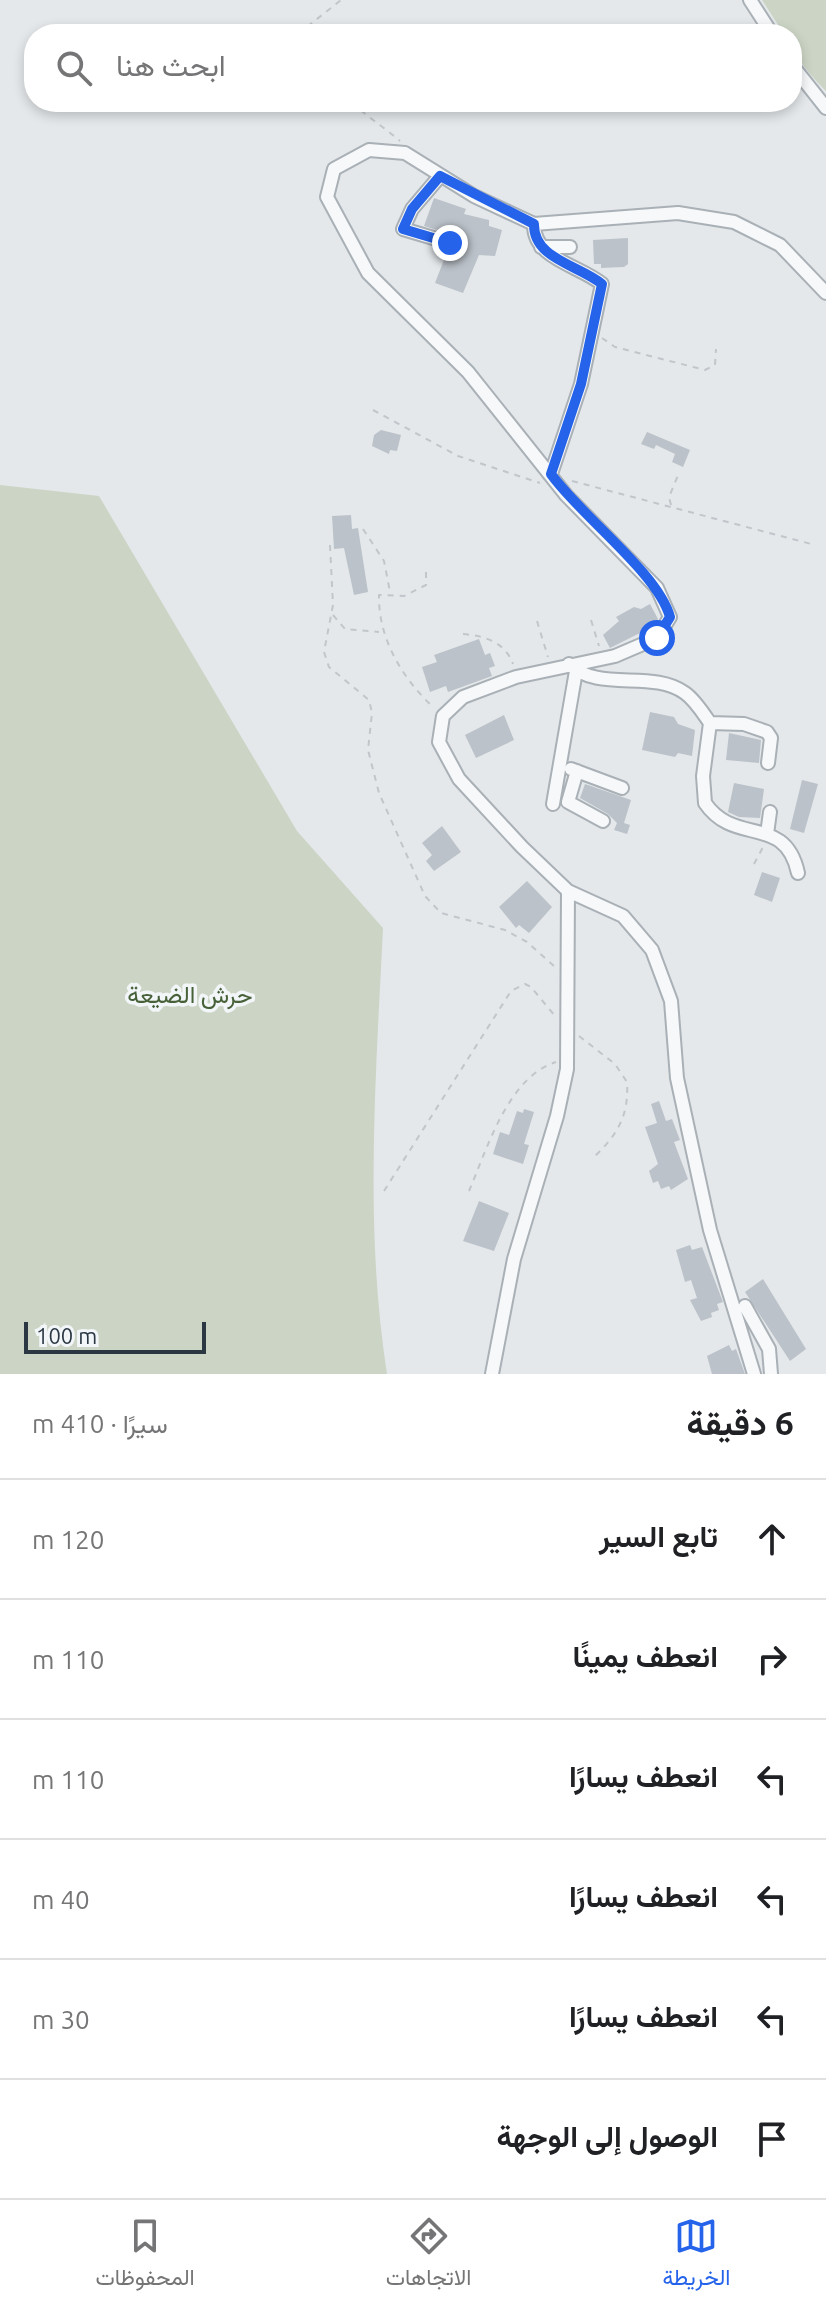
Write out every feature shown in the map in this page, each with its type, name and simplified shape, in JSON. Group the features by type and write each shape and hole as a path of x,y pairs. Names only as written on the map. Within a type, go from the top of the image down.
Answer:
{"street":[{"path":"750,0 766,24"},
{"path":"802,78 826,108"},
{"path":"573,668 637,649 657,638 670,617 657,588 554,479 468,372 368,273 332,211 327,185 334,169 369,150 405,153 440,176 534,224 678,213 734,222 780,245 826,293"},
{"path":"440,176 412,209 403,229 450,243"},
{"path":"534,224 534,238 541,247 602,284 593,322 594,334 554,479"},
{"path":"541,247 570,247"},
{"path":"553,804 573,668"},
{"path":"754,1374 710,1230 677,1078 674,1017 666,981 652,950 623,916 568,891 482,807 459,779 439,742 443,716 463,697 516,677 553,669 573,668 670,685 687,694 710,723 703,776 705,803 729,825 763,839 779,839 794,853 798,873"},
{"path":"710,723 744,724 767,732 771,738 768,763"},
{"path":"561,766 622,788"},
{"path":"577,771 568,802 603,821"},
{"path":"763,839 770,812"},
{"path":"492,1374 514,1259 557,1116 568,1058 568,891"},
{"path":"745,1306 769,1349 771,1374"}],"path":[{"path":"311,24 341,0"},
{"path":"361,112 376,120 401,142 405,153"},
{"path":"594,334 615,347 705,370 715,365 716,349"},
{"path":"373,410 471,461 527,481 554,479 602,487 815,545"},
{"path":"671,507 669,497 679,473"},
{"path":"363,529 384,561 390,593"},
{"path":"330,545 334,570 324,652 329,667 369,700 372,713 368,750 379,793 425,896 441,913 505,930 527,942 568,982"},
{"path":"426,572 426,585 404,596 390,593 379,595 381,632 409,683 443,716"},
{"path":"331,613 345,629 381,632"},
{"path":"591,620 602,658"},
{"path":"537,621 553,669"},
{"path":"463,634 483,636 501,646 512,659 516,677"},
{"path":"754,864 762,849 763,839"},
{"path":"384,1191 511,991 525,984 531,987 557,1019"},
{"path":"569,1027 615,1064 627,1082 624,1120 617,1134 595,1156"},
{"path":"469,1191 492,1132 510,1101 545,1066 568,1058"}],"green space":[{"path":"762,0 826,0 826,91 802,62 802,24 778,24"},
{"name":"حرش الضيعة","path":"0,485 99,496 297,831 383,928 375,1095 374,1207 380,1319 387,1374 0,1374"}],"building":[{"path":"434,198 466,209 464,214 489,220 489,226 502,230 495,256 479,255 463,293 435,283 447,252 456,250 459,242 453,235 424,226"},
{"path":"628,238 628,264 601,268 601,264 594,264 593,240"},
{"path":"381,430 401,435 397,451 390,450 389,454 372,446 374,435"},
{"path":"647,432 690,450 683,467 672,462 675,454 656,445 654,449 641,444"},
{"path":"351,515 352,529 358,528 368,592 354,595 344,548 334,549 332,516"},
{"path":"650,604 658,619 654,626 610,648 603,635 619,621 616,617 634,607 641,609"},
{"path":"479,639 485,655 490,653 495,666 489,668 492,676 448,692 446,686 430,692 422,667 437,662 434,655"},
{"path":"650,712 674,717 678,724 695,730 692,756 678,753 675,757 642,750"},
{"path":"504,715 514,740 476,758 465,735"},
{"path":"729,733 761,740 759,763 726,760"},
{"path":"802,780 818,784 804,833 790,829"},
{"path":"734,783 764,789 760,818 739,817 728,812"},
{"path":"585,784 631,800 624,823 630,825 627,834 614,830 617,823 608,814 580,798"},
{"path":"442,826 461,852 434,871 426,861 432,855 422,843"},
{"path":"762,872 780,878 772,902 754,895"},
{"path":"527,881 552,907 529,933 519,925 516,928 499,907"},
{"path":"659,1101 666,1121 672,1119 680,1140 674,1142 688,1179 671,1190 669,1186 661,1189 658,1181 653,1183 649,1171 658,1164 645,1127 657,1123 651,1104"},
{"path":"524,1109 534,1112 524,1144 529,1145 523,1164 493,1154 500,1132 509,1135 517,1111 523,1113"},
{"path":"479,1201 509,1213 494,1251 463,1241"},
{"path":"690,1245 692,1250 702,1247 723,1302 717,1304 719,1310 711,1313 712,1317 701,1321 690,1300 697,1298 691,1280 685,1282 676,1250"},
{"path":"763,1279 806,1349 790,1361 745,1292"},
{"path":"729,1345 732,1351 736,1349 745,1374 712,1374 707,1356"}],"route":[{"path":"450,243 403,229 412,209 440,176 505,212 534,224 534,238 541,247 602,284 601,301 593,322 594,334 581,384 551,474 566,495 657,588 670,617 666,629 657,638"}]}
